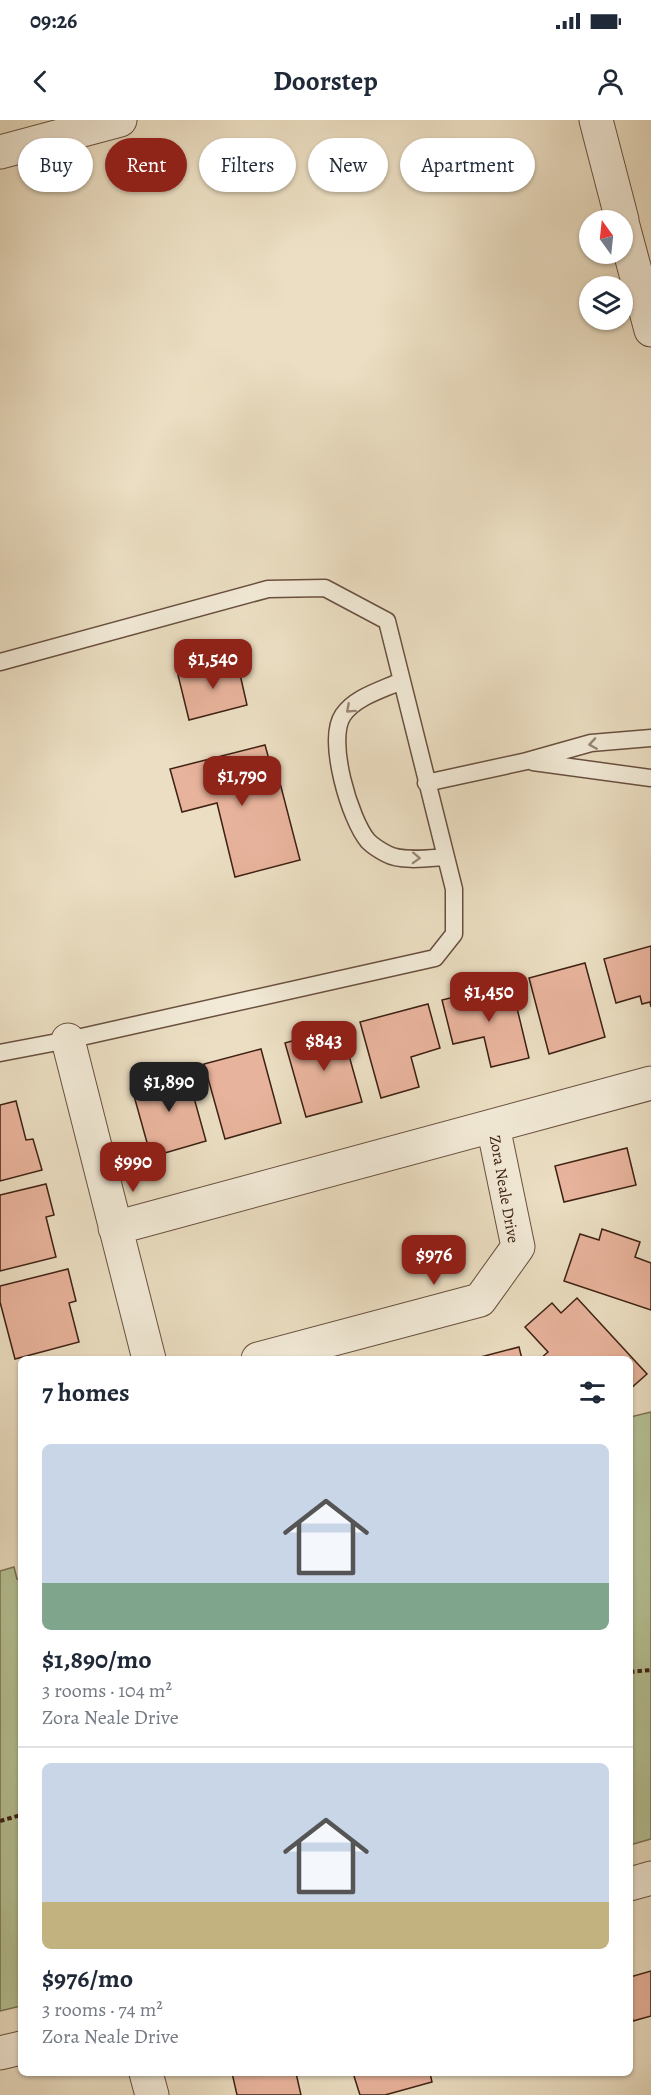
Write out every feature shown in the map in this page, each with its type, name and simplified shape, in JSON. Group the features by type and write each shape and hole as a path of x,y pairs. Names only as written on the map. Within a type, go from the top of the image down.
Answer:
{"street":[{"path":"0,152 120,120"},
{"path":"596,120 619,210"},
{"path":"633,262 651,330"},
{"path":"68,1041 148,1356"},
{"name":"Zora Neale Drive","path":"116,1228 651,1083"},
{"name":"Zora Neale Drive","path":"269,1356 480,1300 518,1247 493,1126"},
{"path":"633,1883 651,1878"},
{"path":"0,2053 18,2049"},
{"path":"147,2076 152,2095"}],"lane":[{"path":"0,662 268,589 325,588 387,621 454,889 454,934 435,958 68,1041 0,1053"},
{"path":"401,681 361,699 342,716 336,748 347,793 356,820 369,841 389,856 416,859 446,857"},
{"path":"426,783 527,761 591,743 651,738"},
{"path":"527,761 651,778"}],"path":[{"path":"633,1672 651,1670"},
{"path":"0,1821 18,1816"}],"green space":[{"path":"651,1412 651,1839 633,1844 633,1416"},
{"path":"14,1567 18,1579 18,2007 0,2011 0,1571"}],"building":[{"path":"237,661 247,705 189,720 178,675"},
{"path":"265,745 275,781 279,779 300,860 235,877 217,803 182,812 170,769"},
{"path":"651,946 651,1007 650,1002 642,1004 640,996 616,1003 604,959"},
{"path":"585,963 605,1037 549,1054 529,978"},
{"path":"511,983 529,1058 491,1067 484,1037 453,1044 442,1000"},
{"path":"428,1004 440,1048 411,1057 419,1087 381,1098 360,1022"},
{"path":"341,1027 362,1102 306,1117 285,1043"},
{"path":"261,1049 281,1123 225,1139 204,1064"},
{"path":"186,1069 206,1141 151,1157 131,1085"},
{"path":"16,1101 26,1140 33,1139 42,1170 0,1181 0,1105"},
{"path":"627,1148 636,1185 564,1202 555,1166"},
{"path":"46,1184 54,1215 46,1217 56,1257 0,1271 0,1195"},
{"path":"602,1229 640,1242 635,1257 651,1263 651,1310 564,1281 580,1234 599,1240"},
{"path":"68,1269 76,1301 69,1303 79,1342 26,1356 18,1356 15,1359 0,1302 0,1286"},
{"path":"577,1298 630,1356 543,1356 548,1352 525,1327 552,1303 561,1313"},
{"path":"519,1347 521,1356 484,1356"},
{"path":"633,1359 647,1374 633,1386"},
{"path":"651,1971 651,2016 633,2021 633,1976"},
{"path":"233,2076 297,2076 301,2095 237,2095"},
{"path":"354,2076 431,2076 432,2082 385,2095 360,2095"}]}
